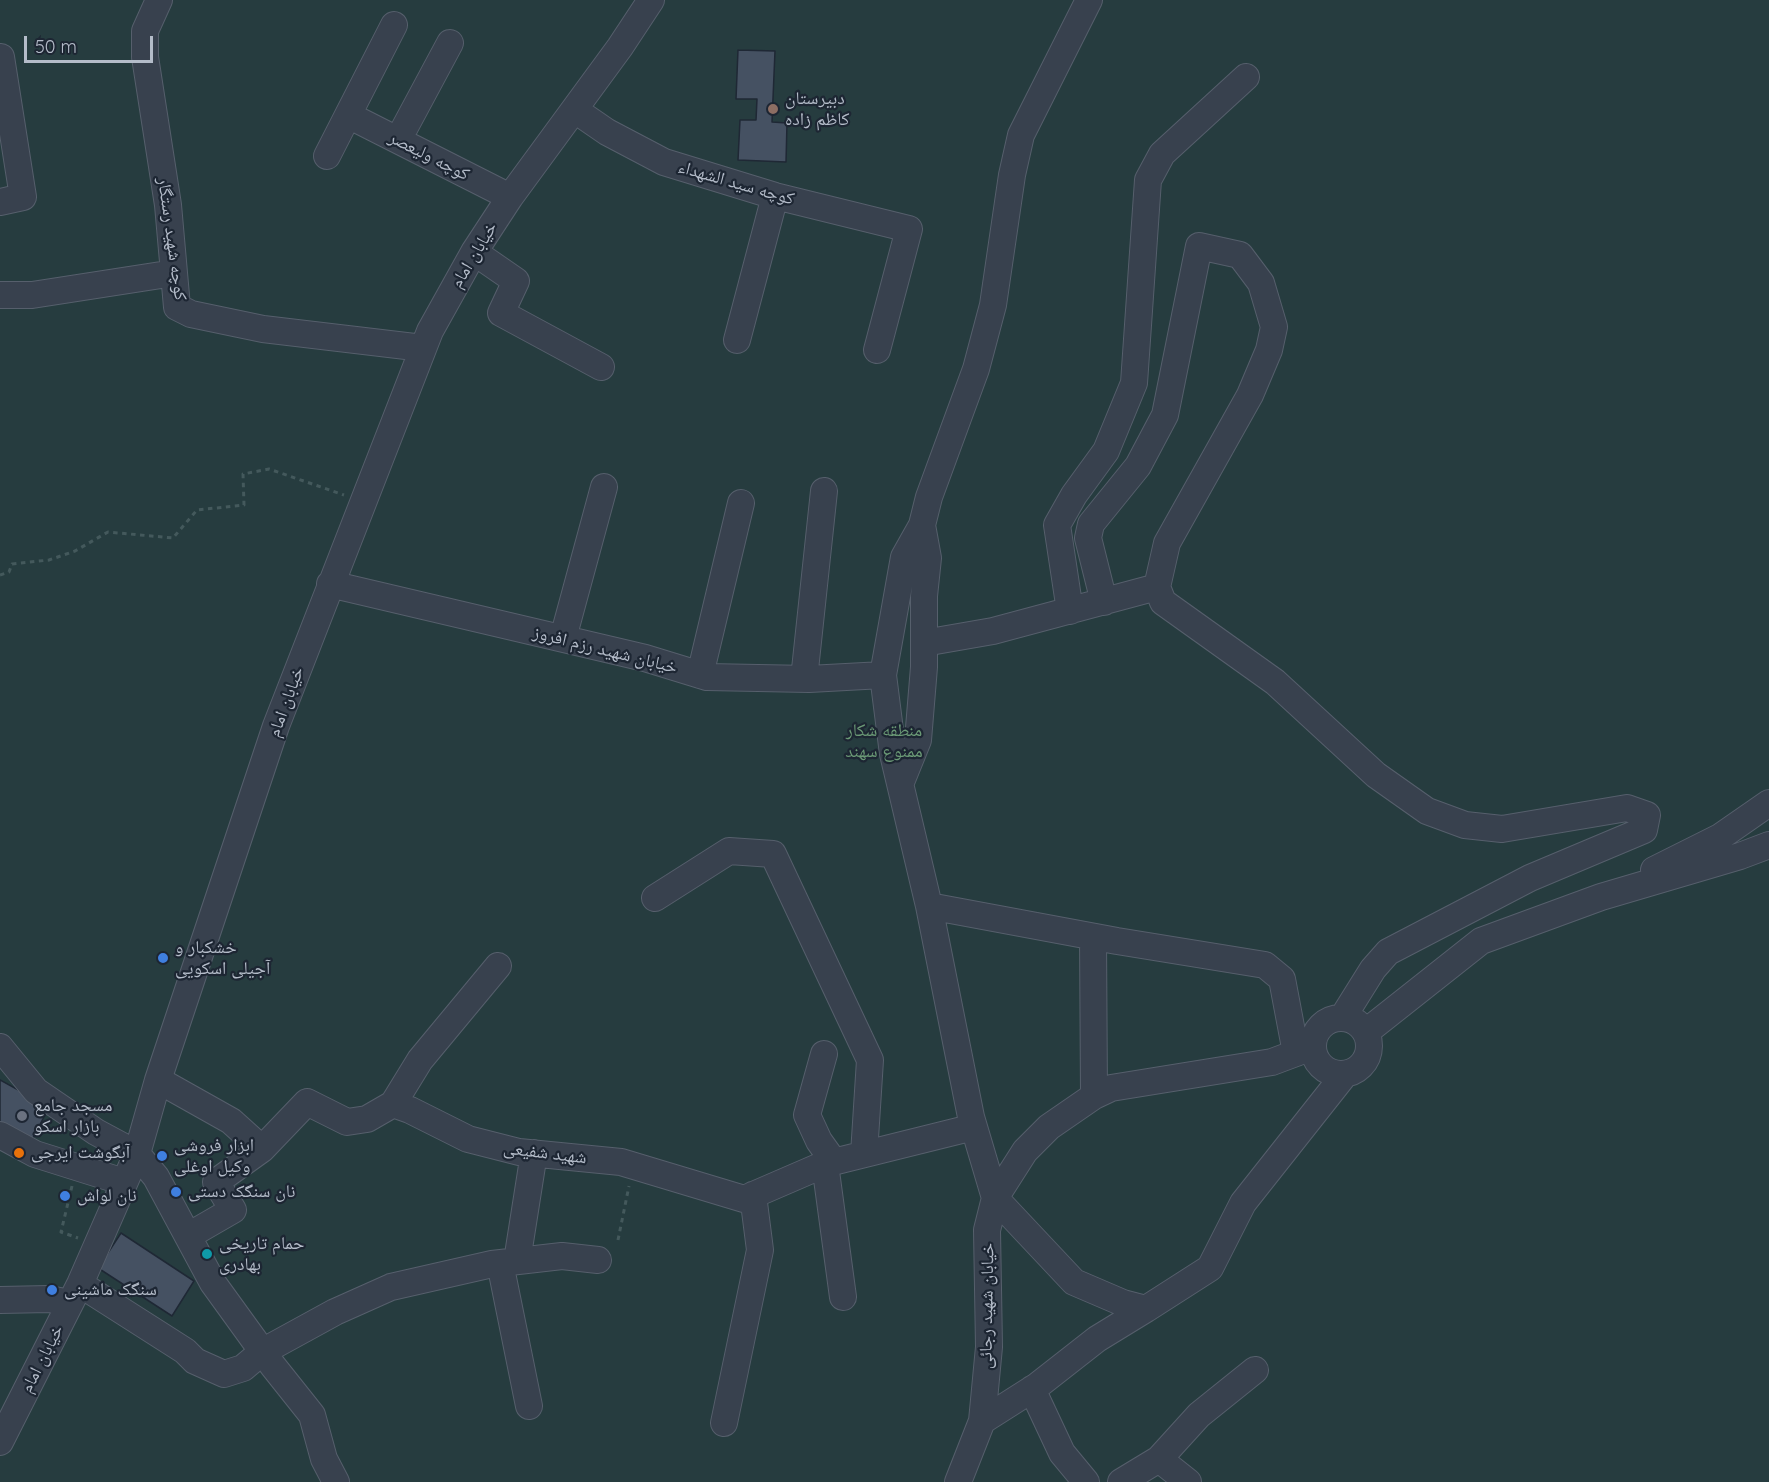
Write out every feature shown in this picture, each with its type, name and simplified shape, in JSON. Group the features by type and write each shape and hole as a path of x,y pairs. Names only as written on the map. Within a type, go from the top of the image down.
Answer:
{"street":[{"name":"کوچه شهید رستگار","path":"159,0 145,31 145,57 168,205 177,307 191,314 263,328 423,348"},
{"name":"خیابان امام","path":"0,1442 75,1293 137,1154 158,1080 276,726 423,348 474,252 510,197 575,110 651,0"},
{"path":"1089,0 1021,135 1012,175 993,305 976,369 929,497 922,525 904,557 883,675 893,754 929,906 974,1127 995,1198 1074,1282 1123,1303 1146,1309"},
{"path":"327,156 394,25"},
{"path":"398,140 450,43"},
{"path":"0,202 23,197 1,57"},
{"path":"1070,611 1057,525 1074,495 1106,451 1134,383 1148,180 1162,154 1246,77"},
{"name":"کوچه سید الشهداء","path":"575,110 607,132 664,162 775,196 909,229 878,350"},
{"name":"کوچه ولیعصر","path":"348,115 510,197"},
{"path":"737,340 775,196"},
{"path":"1104,602 1088,538 1091,525 1138,466 1165,415 1199,246 1240,255 1261,283 1274,327 1269,350 1250,395 1167,543 1157,587 1163,602 1275,682 1376,775 1427,812 1465,825 1502,829 1627,808 1647,815 1644,830 1530,878 1388,952 1373,969 1343,1017"},
{"path":"474,252 516,281 501,313 601,367"},
{"path":"0,295 32,295 174,273"},
{"path":"563,638 604,487"},
{"path":"804,679 824,491"},
{"path":"700,675 741,503"},
{"path":"901,782 918,740 924,643 924,597 928,558 922,525"},
{"name":"خیابان شهید رزم افروز","path":"330,584 645,658 700,675 804,679 883,675"},
{"path":"924,643 993,631 1157,587"},
{"path":"1600,897 1720,837 1769,803"},
{"path":"1366,1032 1481,942 1600,897 1740,856 1769,845"},
{"path":"655,898 729,851 773,854 870,1060 864,1154"},
{"path":"929,906 1093,937 1265,965 1282,979 1304,1050 1326,1071 1345,1074"},
{"path":"1093,937 1094,1095"},
{"path":"188,1236 233,1210 216,1182 262,1149 307,1102 347,1122 367,1119 393,1104 420,1060 498,966"},
{"path":"982,1421 1032,1389 1096,1339 1210,1268 1243,1203 1345,1074 1361,1066 1366,1059 1369,1050 1366,1032 1360,1024 1343,1017 1325,1022 1318,1028 1304,1050 1272,1062 1111,1088 1094,1095 1049,1127 1025,1151 995,1198"},
{"path":"0,1047 36,1091 96,1132 137,1154 156,1177 213,1283 262,1352 312,1415 324,1459 336,1482"},
{"path":"824,1054 807,1115 829,1163 843,1298"},
{"path":"158,1080 231,1121 262,1149"},
{"name":"شهید شفیعی","path":"393,1104 468,1139 534,1153 621,1162 744,1199 829,1163 974,1127"},
{"path":"0,1135 36,1154 77,1165 124,1182"},
{"path":"529,1406 508,1262 534,1153"},
{"path":"724,1423 759,1250 753,1195"},
{"name":"خیابان شهید رجائی","path":"958,1482 982,1421 989,1347 987,1230 995,1198"},
{"path":"0,1300 49,1299 75,1293 185,1351 207,1368 224,1374 243,1368 262,1352 335,1312 391,1287 508,1262 562,1256 598,1260"},
{"path":"1120,1482 1159,1459 1199,1415 1255,1370"},
{"path":"1032,1389 1062,1453 1086,1482"},
{"path":"1159,1459 1188,1482"}],"path":[{"path":"0,575 9,572 12,564 49,560 75,550 108,532 172,538 197,510 244,505 243,474 269,469 362,501"},
{"path":"77,1165 62,1232 97,1244"},
{"path":"618,1240 633,1166"}],"green space":[{"name":"منطقه شکار ممنوع سهند","path":"0,0 1769,0 1769,1482 0,1482"}],"building":[{"path":"738,50 775,51 772,122 787,123 786,162 738,160 740,120 756,120 757,99 736,99"},
{"name":"مسجد جامع بازار اسکو","path":"0,1080 49,1107 31,1142 0,1126"},
{"path":"121,1233 194,1281 172,1316 98,1268"}],"place":[{"name":"دبیرستان کاظم زاده","path":"773,109"},
{"name":"خشکبار و آجیلی اسکویی","path":"163,958"},
{"name":"مسجد جامع بازار اسکو","path":"22,1116"},
{"name":"آبگوشت ایرجی","path":"19,1153"},
{"name":"ابزار فروشی وکیل اوغلی","path":"162,1156"},
{"name":"نان سنگک دستی","path":"176,1192"},
{"name":"نان لواش","path":"65,1196"},
{"name":"حمام تاریخی بهادری","path":"207,1254"},
{"name":"سنگک ماشینی","path":"52,1290"}]}
